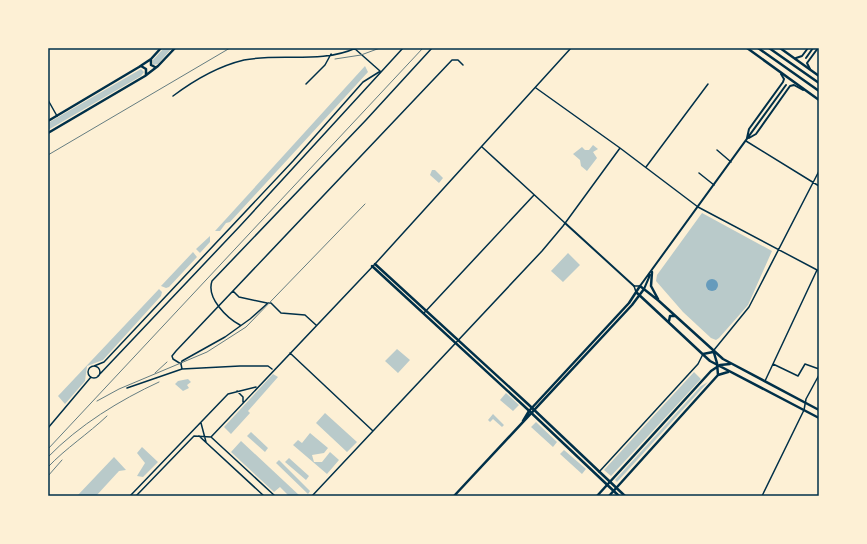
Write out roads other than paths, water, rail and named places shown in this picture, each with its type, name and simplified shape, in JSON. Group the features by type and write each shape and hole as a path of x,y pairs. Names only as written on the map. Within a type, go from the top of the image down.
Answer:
{"main road":[{"path":"48,121 141,66 151,59 161,48"},
{"path":"48,133 145,76 158,66 174,48"},
{"path":"747,48 777,68 819,100"},
{"path":"758,48 819,91"},
{"path":"769,48 819,83"},
{"path":"780,48 819,76"},
{"path":"151,59 152,66 158,66"},
{"path":"141,66 146,69 145,76"},
{"path":"375,264 619,496"},
{"path":"372,266 425,312"},
{"path":"652,272 651,286 659,301"},
{"path":"523,421 529,411 632,299 640,286 659,301 713,352 732,365 819,410"},
{"path":"454,496 523,421 536,410 644,289"},
{"path":"636,292 710,361 728,372 819,418"},
{"path":"670,323 670,317 676,317"},
{"path":"457,342 533,407 538,414 625,496"},
{"path":"703,354 713,352"},
{"path":"713,352 718,366 718,375"},
{"path":"710,361 711,371"},
{"path":"596,496 711,371 718,366 725,364 732,365"},
{"path":"610,495 718,375 728,372"}],"street":[{"path":"173,96 186,86 244,60 331,54 355,48 380,71"},
{"path":"48,428 91,377 98,376 246,220 380,71 403,48"},
{"path":"240,325 228,316 219,306 211,287 212,281 356,131 432,48"},
{"path":"211,437 256,387 375,264 571,48"},
{"path":"793,57 800,57 808,48"},
{"path":"806,58 813,48"},
{"path":"811,70 807,63 818,48"},
{"path":"306,84 325,65 331,54"},
{"path":"182,368 181,364 173,359 173,354 452,60 458,60 463,65"},
{"path":"746,141 749,129 783,82 783,77 777,68"},
{"path":"91,377 88,370 104,362 293,161 363,82 380,71"},
{"path":"646,167 708,84"},
{"path":"634,286 640,286 652,272 786,85"},
{"path":"746,141 756,134 791,85 808,92"},
{"path":"535,88 620,148 698,207 818,271 764,382"},
{"path":"48,100 57,116"},
{"path":"746,141 819,186"},
{"path":"482,147 634,286 636,292"},
{"path":"312,496 457,342 566,223 620,148"},
{"path":"717,150 731,162"},
{"path":"713,352 749,307 819,171"},
{"path":"699,173 714,185"},
{"path":"425,312 534,195"},
{"path":"644,289 652,272"},
{"path":"232,291 239,297 271,303 281,313 303,314 316,325"},
{"path":"181,364 182,361 220,340 250,319 267,303"},
{"path":"290,352 374,431"},
{"path":"599,472 698,364 703,354"},
{"path":"773,364 798,376 806,364 819,369"},
{"path":"94,366 100,370 98,376"},
{"path":"127,388 182,368 268,366 273,370"},
{"path":"762,496 804,410 804,403 819,375"},
{"path":"130,496 228,394 235,391 256,387"},
{"path":"235,391 243,397 242,404"},
{"path":"201,423 206,442"},
{"path":"136,496 194,436 198,435 211,437 275,496"},
{"path":"198,435 264,496"},
{"path":"143,482 146,485"}],"water":[{"path":"710,279 714,279 718,285 714,291 710,291 706,287 706,283"}],"railway":[{"path":"48,155 230,48"},
{"path":"335,59 361,55 380,48"},
{"path":"48,449 423,48"},
{"path":"97,401 119,389 207,352 246,327 365,204"},
{"path":"155,373 167,362"},
{"path":"48,457 73,434 100,414 159,382"},
{"path":"48,467 107,416"},
{"path":"48,476 62,460"}]}
